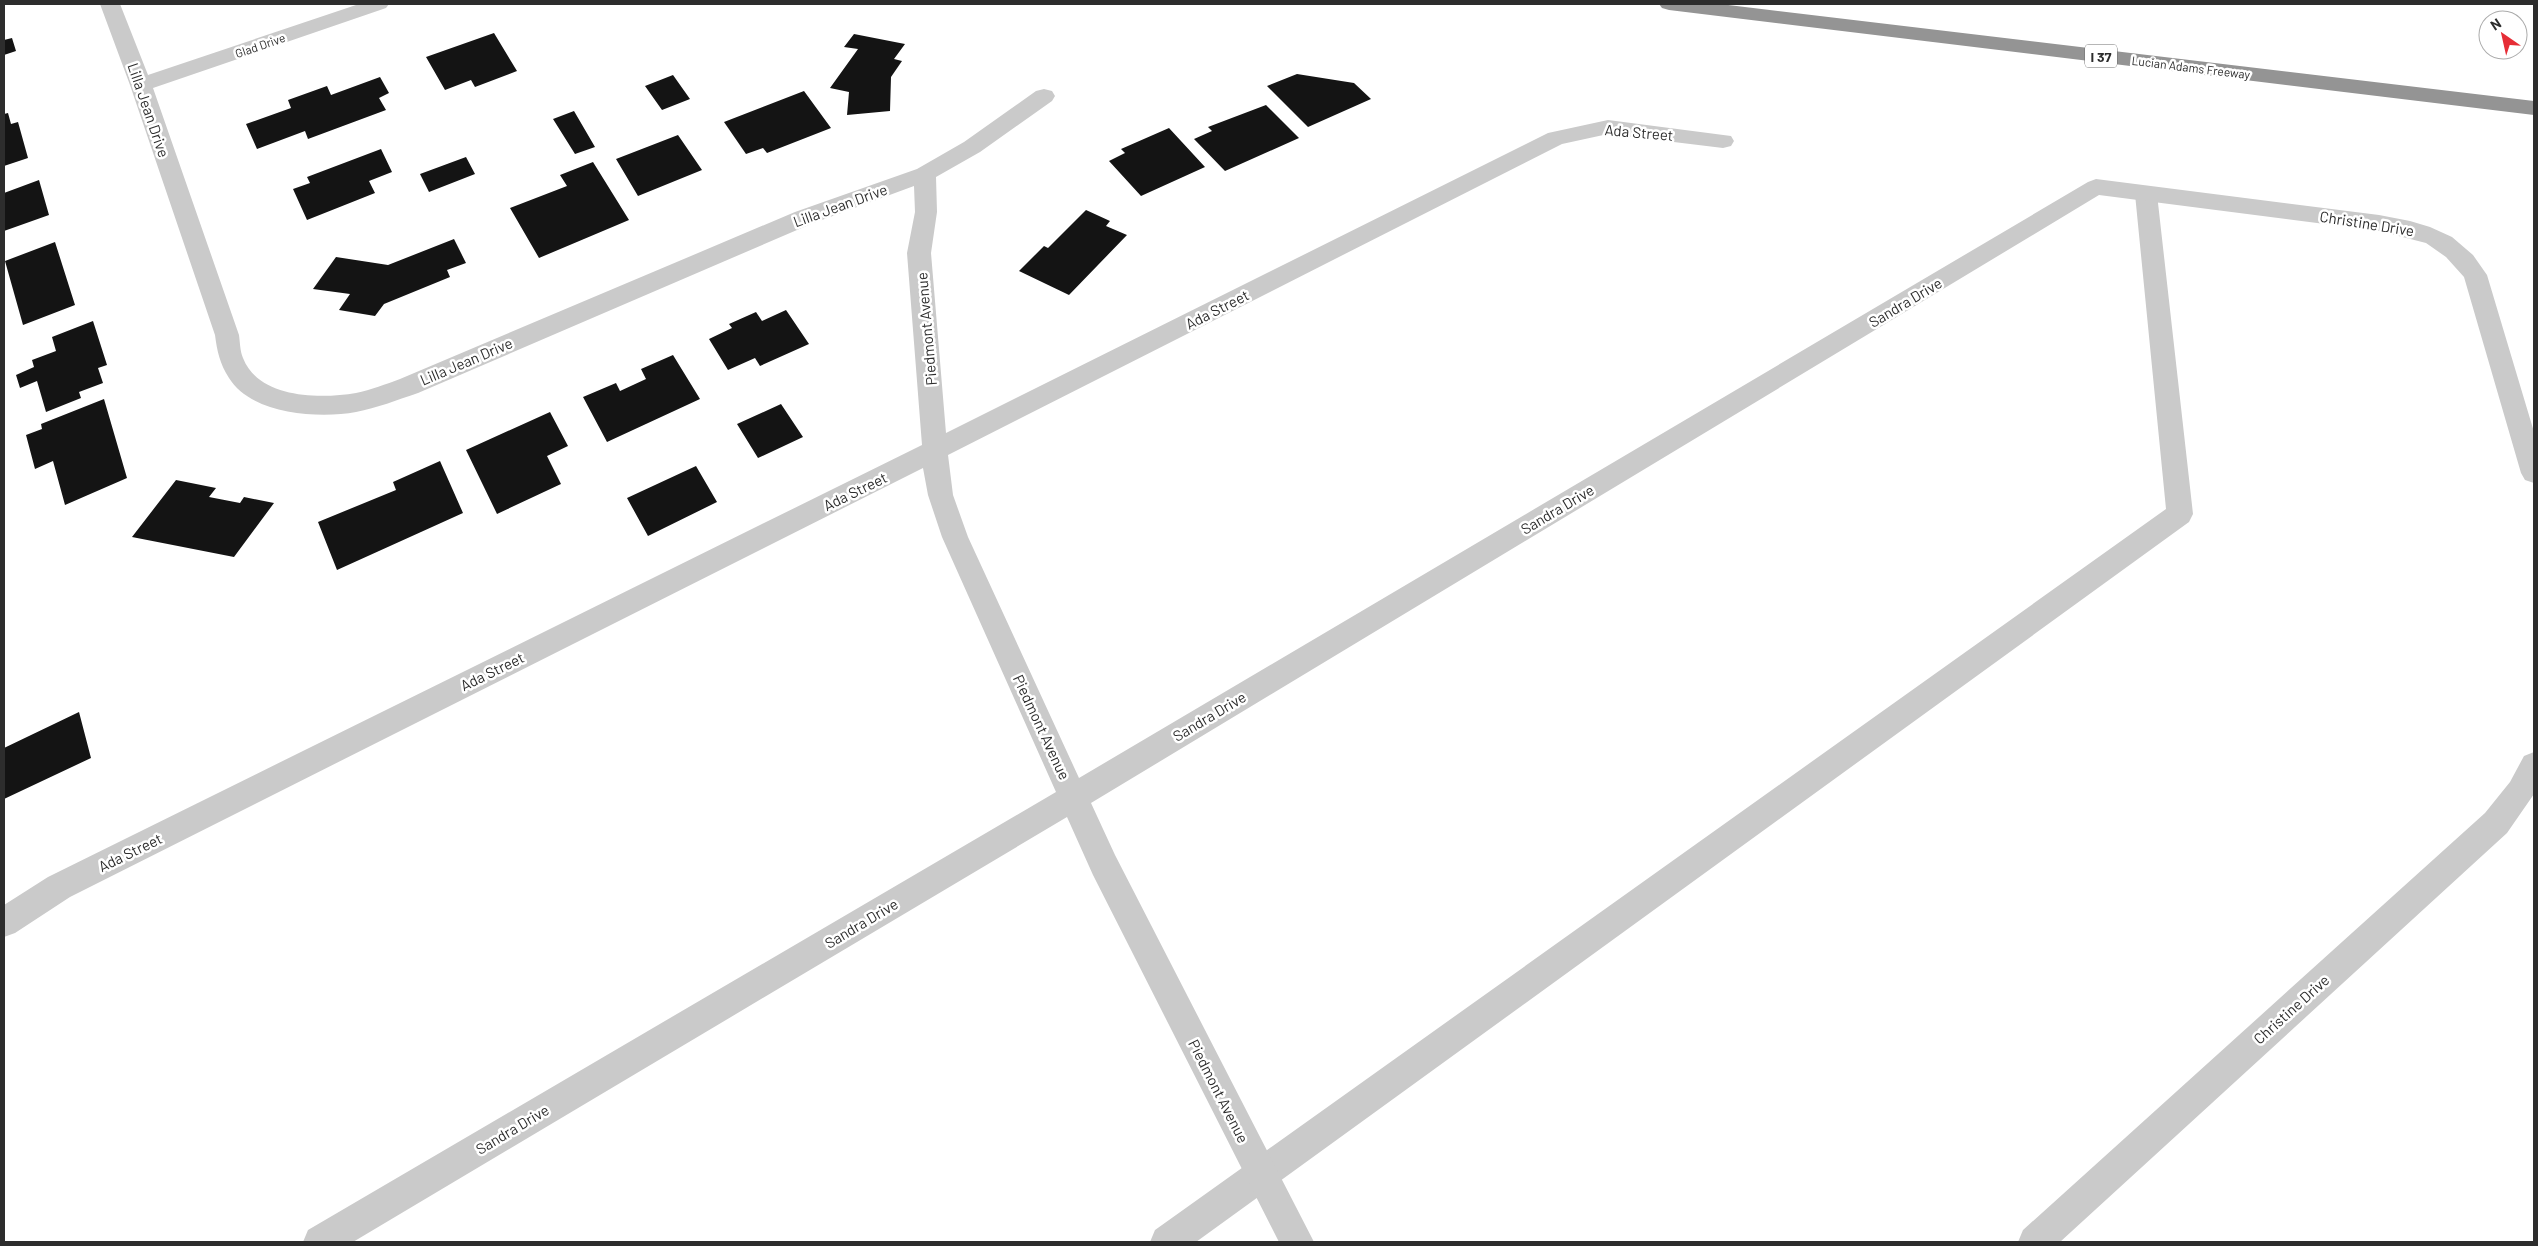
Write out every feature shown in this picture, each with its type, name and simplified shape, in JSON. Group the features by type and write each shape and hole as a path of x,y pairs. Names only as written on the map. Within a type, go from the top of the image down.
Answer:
{"highway":[{"name":"Lucian Adams Freeway","path":"1669,4 2534,108"}],"street":[{"name":"Lilla Jean Drive","path":"110,4 141,86 227,335 227,345 235,371 248,386 279,401 318,406 347,404 377,398 409,386 803,218 925,174 972,146 1044,96"},
{"name":"Glad Drive","path":"141,86 380,4"},
{"name":"Ada Street","path":"4,922 59,887 936,450 1556,138 1608,127 1723,141"},
{"name":"Piedmont Avenue","path":"925,174 926,212 919,253 936,450 935,467 939,494 955,537 1104,865 1296,1242"},
{"name":"Christine Drive","path":"2096,188 2379,223 2420,231 2444,241 2462,256 2475,275 2534,473"},
{"name":"Sandra Drive","path":"320,1242 1074,797 2096,188"},
{"path":"1167,1242 2180,514 2146,194"},
{"name":"Christine Drive","path":"2035,1242 2496,823 2520,792 2534,765"}],"building":[{"path":"494,33 517,71 475,87 471,80 445,90 426,57"},
{"path":"854,34 905,44 894,59 902,61 891,77 890,111 847,115 849,92 830,88 858,49 844,47"},
{"path":"12,38 16,51 4,55 4,40"},
{"path":"1297,74 1354,83 1371,99 1308,127 1267,86"},
{"path":"673,75 690,99 662,110 645,86"},
{"path":"380,77 389,93 379,98 386,110 308,139 305,131 257,149 246,124 291,108 288,100 327,86 331,95"},
{"path":"804,91 831,128 767,153 763,148 746,154 724,122"},
{"path":"1266,105 1299,138 1225,171 1194,139 1212,131 1208,127"},
{"path":"574,111 595,147 575,154 553,119"},
{"path":"8,113 11,124 18,122 28,158 4,166 4,114"},
{"path":"1169,128 1205,167 1141,196 1109,161 1125,153 1121,149"},
{"path":"678,135 702,170 638,196 616,159"},
{"path":"381,149 392,172 369,181 375,193 307,220 293,189 310,183 307,177"},
{"path":"466,157 475,174 429,192 420,174"},
{"path":"593,162 629,220 539,258 510,208 567,186 560,175"},
{"path":"39,180 49,215 4,231 4,193"},
{"path":"1086,210 1110,221 1106,226 1127,235 1069,295 1019,271 1044,246 1048,248"},
{"path":"454,239 466,263 447,270 450,277 384,304 375,316 339,310 350,294 313,289 336,257 388,265"},
{"path":"55,242 75,305 23,325 5,261"},
{"path":"786,310 809,344 760,366 755,358 728,370 709,339 732,328 729,324 756,312 762,321"},
{"path":"93,321 107,365 98,368 103,383 79,392 81,398 46,412 37,381 20,388 16,375 34,367 32,360 56,351 52,337"},
{"path":"673,355 700,399 607,442 583,397 616,383 620,391 646,379 641,369"},
{"path":"104,399 127,478 65,505 53,461 35,469 26,435 42,429 41,424"},
{"path":"781,404 803,437 758,458 737,424"},
{"path":"550,412 568,446 547,456 561,484 497,514 466,450"},
{"path":"440,461 463,513 337,570 318,522 396,490 393,482"},
{"path":"696,466 717,502 648,536 627,498"},
{"path":"176,480 216,488 209,497 240,503 244,497 274,503 234,557 132,537"},
{"path":"79,712 91,758 4,799 4,748"}]}
